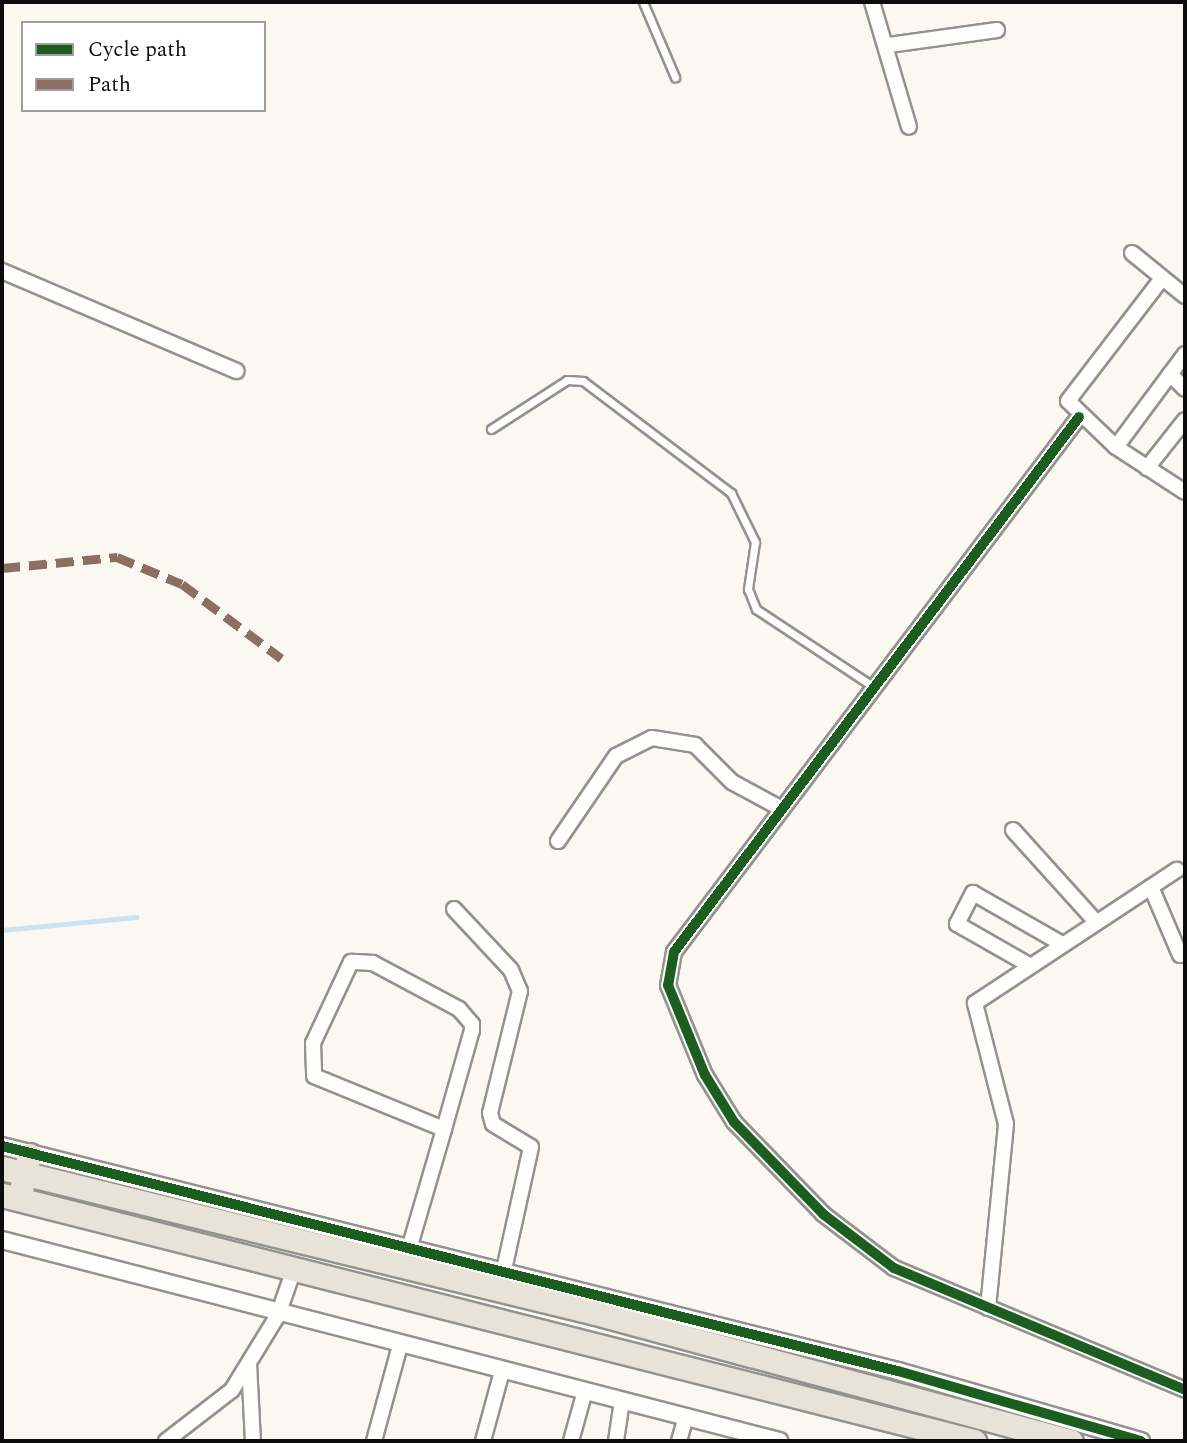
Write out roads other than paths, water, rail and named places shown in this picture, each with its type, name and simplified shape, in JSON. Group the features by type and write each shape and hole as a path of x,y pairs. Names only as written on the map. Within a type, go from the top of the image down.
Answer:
{"highway":[{"path":"2,1168 27,1165 1071,1441"},
{"path":"27,1165 10,1197 293,1272 974,1441"}],"street":[{"path":"872,2 889,45 909,127"},
{"path":"889,45 997,30"},
{"path":"1132,253 1160,281 1185,296"},
{"path":"2,271 237,371"},
{"path":"1160,281 1071,391 1068,401 1079,417 1116,447 1185,492"},
{"path":"1116,447 1185,354"},
{"path":"1170,374 1185,388"},
{"path":"1079,417 674,952 668,985 675,1007 734,1122 782,1178 894,1268 1185,1390"},
{"path":"1147,468 1185,420"},
{"path":"558,841 616,755 652,738 695,745 732,782 782,809"},
{"path":"1013,830 1096,922"},
{"path":"988,1308 1006,1124 974,1010 979,998 1177,870"},
{"path":"1151,887 1180,955"},
{"path":"1029,965 957,924 973,893 1062,944"},
{"path":"454,909 511,970 520,991 490,1113 493,1124 531,1147 503,1274"},
{"path":"410,1249 443,1129 471,1019 373,962 351,962 313,1043 314,1076 443,1129"},
{"path":"2,1146 27,1165 410,1249 898,1371 1141,1441"},
{"path":"2,1240 278,1315 686,1416 770,1440"},
{"path":"167,1441 213,1408 249,1363 278,1315 293,1272"},
{"path":"374,1441 400,1345"},
{"path":"249,1363 253,1441"},
{"path":"483,1441 502,1371"},
{"path":"570,1441 585,1391"},
{"path":"616,1441 622,1401"},
{"path":"679,1441 686,1416"}],"lane":[{"path":"643,2 675,77"},
{"path":"491,429 567,380 583,381 731,492 755,542 748,589 756,609 874,688"}],"waterway":[{"path":"2,930 136,917"}]}
